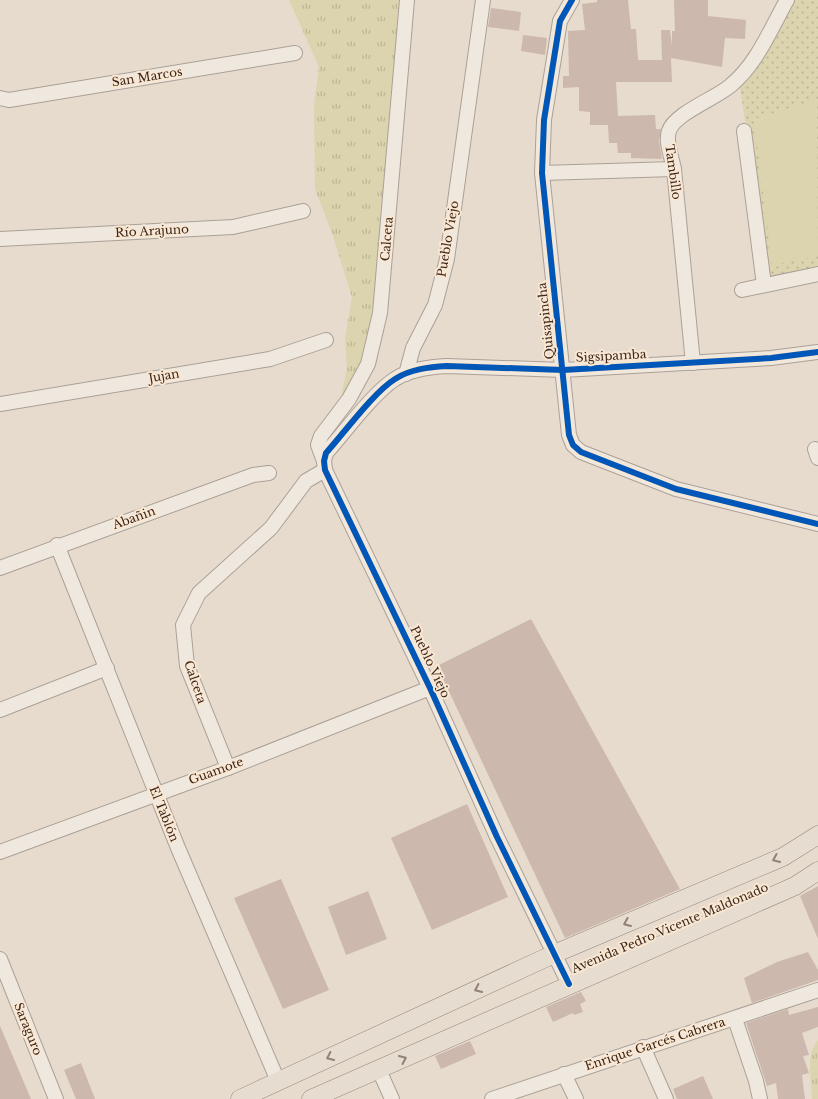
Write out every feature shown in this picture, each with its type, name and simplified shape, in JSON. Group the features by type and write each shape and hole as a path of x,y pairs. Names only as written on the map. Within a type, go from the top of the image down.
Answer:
{"main road":[{"name":"Avenida Pedro Vicente Maldonado","path":"240,1099 554,954 783,857 818,835"},
{"name":"Avenida Pedro Vicente Maldonado","path":"310,1099 794,886 818,871"}],"street":[{"name":"Calceta","path":"228,768 187,666 182,625 199,592 271,528 306,481 324,465 318,445 321,436 349,399 368,364 380,313 406,0"},
{"name":"Pueblo Viejo","path":"406,374 413,348 435,305 447,259 483,0"},
{"name":"Quisapincha","path":"572,0 560,21 544,120 542,173 569,435 573,445 582,452 676,489 818,524"},
{"name":"Tambillo","path":"692,363 674,169 668,142 669,131 676,121 729,87 750,68 787,0"},
{"name":"San Marcos","path":"0,98 9,100 294,53"},
{"path":"744,131 764,285"},
{"path":"542,173 674,169"},
{"name":"Río Arajuno","path":"0,240 233,227 303,211"},
{"path":"742,290 818,274"},
{"name":"Jujan","path":"0,404 270,359 326,340"},
{"name":"Sigsipamba","path":"406,374 447,366 563,370 771,358 818,352"},
{"path":"324,465 326,453 387,386 406,374"},
{"name":"Pueblo Viejo","path":"324,465 430,688 497,837 569,984"},
{"name":"Abañin","path":"0,568 57,545 253,475 269,473"},
{"name":"El Tablón","path":"57,545 156,794 278,1081"},
{"path":"0,710 107,668"},
{"name":"Guamote","path":"0,852 228,768 430,688"},
{"name":"Saraguro","path":"0,959 56,1099"},
{"name":"Enrique Garcés Cabrera","path":"492,1099 818,990"},
{"path":"734,1019 756,1081 760,1099"},
{"path":"643,1047 666,1099"},
{"path":"379,1070 392,1099"},
{"path":"564,1074 576,1099"}],"green space":[{"path":"289,0 398,0 400,4 382,287 367,361 340,403 347,368 345,338 352,297 333,236 315,189 314,105 319,67"},
{"path":"794,0 818,0 818,270 769,279 740,88 776,37"},
{"path":"817,100 818,256 772,265 754,119"},
{"path":"818,1040 818,1099 812,1099 810,1061 814,1046"}],"building":[{"path":"597,0 628,0 631,29 636,29 638,60 662,60 661,30 670,30 672,46 672,31 675,31 674,0 708,0 708,16 746,20 745,39 725,38 722,67 671,58 672,82 616,82 618,116 655,115 656,129 661,129 659,141 662,159 631,158 631,153 618,153 617,143 609,143 608,125 590,125 590,112 579,111 579,87 563,88 563,76 569,76 568,31 585,30 582,4 597,2"},
{"path":"491,8 521,12 519,31 488,27"},
{"path":"523,35 547,38 545,55 521,51"},
{"path":"531,619 680,889 565,938 437,666"},
{"path":"467,804 508,897 432,930 391,838"},
{"path":"281,879 329,990 283,1009 234,898"},
{"path":"818,886 818,939 800,896"},
{"path":"368,891 387,939 346,955 328,907"},
{"path":"808,952 818,970 818,980 752,1003 744,978 777,962"},
{"path":"581,992 586,1001 580,1004 583,1012 574,1015 573,1013 553,1022 546,1007"},
{"path":"818,1007 818,1027 802,1033 809,1055 803,1056 809,1073 802,1075 805,1099 778,1099 776,1083 767,1086 746,1023 788,1009 789,1015"},
{"path":"0,1026 31,1099 0,1099"},
{"path":"470,1041 476,1054 441,1069 435,1056"},
{"path":"81,1063 95,1099 76,1099 64,1070"},
{"path":"703,1076 713,1099 677,1099 673,1089"}],"cycle path":[{"path":"572,0 560,21 544,120 542,173 569,435 573,445 581,452 676,489 818,524"},
{"path":"569,984 497,837 430,688 325,470 324,461 326,453 378,393 395,379 420,369 447,366 563,370 771,358 818,352"}]}
